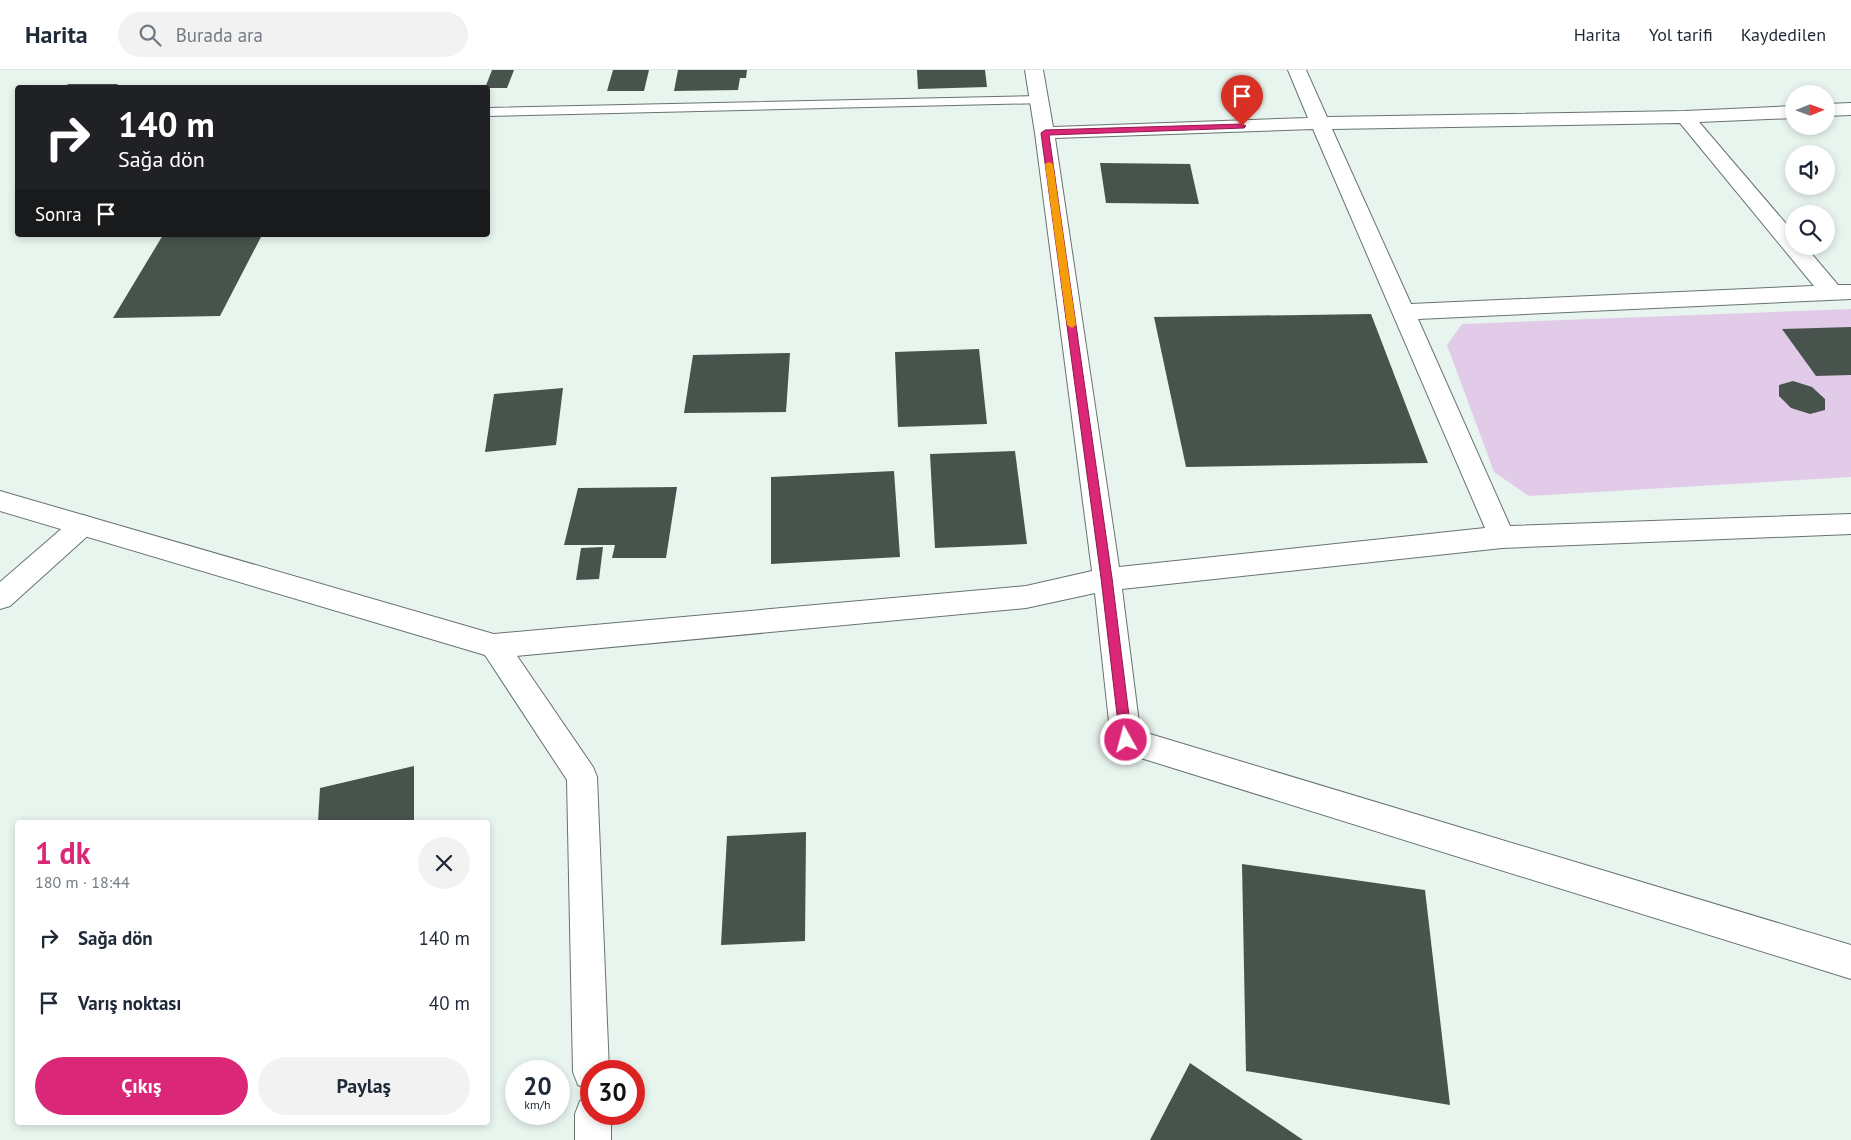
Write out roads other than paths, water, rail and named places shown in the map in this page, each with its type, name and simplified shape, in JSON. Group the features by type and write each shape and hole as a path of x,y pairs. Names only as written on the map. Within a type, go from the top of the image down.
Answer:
{"street":[{"path":"1034,70 1045,133 1107,578 1126,740 1851,962"},
{"path":"1296,70 1502,537"},
{"path":"1835,110 1851,109"},
{"path":"1045,133 1320,123 1685,117 1785,112"},
{"path":"1685,117 1842,293"},
{"path":"1402,312 1842,293"},
{"path":"0,501 494,646 1026,597 1107,578 1502,537 1851,524"},
{"path":"0,598 83,525"},
{"path":"494,646 582,777 591,1060"},
{"path":"593,1125 594,1140"}],"lane":[{"path":"490,112 1039,100"}]}
